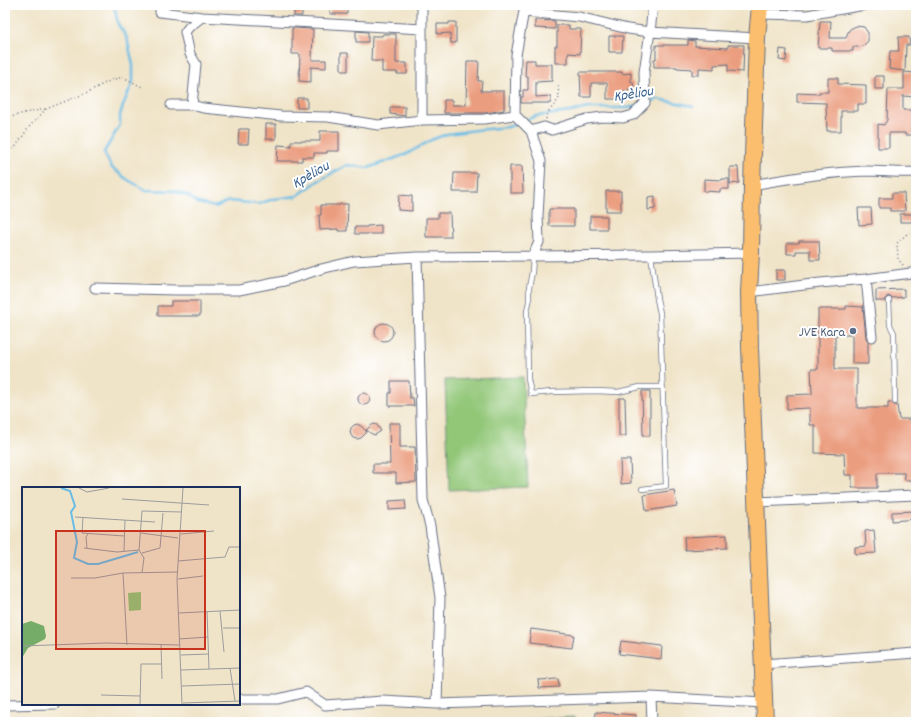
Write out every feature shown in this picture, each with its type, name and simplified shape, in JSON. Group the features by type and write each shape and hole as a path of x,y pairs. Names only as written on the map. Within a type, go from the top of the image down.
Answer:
{"highway":[{"path":"760,10 757,38 749,292 765,722"}],"street":[{"path":"160,5 160,12 202,17 422,29"},
{"path":"422,5 422,120"},
{"path":"529,129 544,127 552,130 587,119 603,117 623,118 633,115 644,103 644,72 653,5"},
{"path":"760,10 807,15 865,5"},
{"path":"533,256 539,242 538,216 541,161 529,129 516,116 516,55 525,8 579,17 628,29 650,32 757,38"},
{"path":"192,105 196,64 190,54 185,32 202,17"},
{"path":"171,105 192,105 203,108 281,116 328,117 378,125 422,120 484,119 516,116"},
{"path":"752,184 835,173 868,171 916,172"},
{"path":"95,288 239,290 284,281 321,269 354,261 417,257 751,253"},
{"path":"417,257 423,500 430,526 440,598 437,704"},
{"path":"749,292 911,274"},
{"path":"866,279 872,337"},
{"path":"757,502 916,495"},
{"path":"763,664 916,653"},
{"path":"240,699 278,699 306,692 325,705 383,701 437,704 651,697 764,703"},
{"path":"651,697 652,722"},
{"path":"5,705 22,705"}],"lane":[{"path":"642,489 666,486 660,313 651,255"},
{"path":"533,256 527,311 528,379 531,394 551,392 618,392 640,387 662,387"},
{"path":"889,300 890,325 894,333 896,402"}],"path":[{"path":"5,118 46,109 84,94 111,80 123,77 142,87"},
{"path":"544,127 547,114 559,98 558,84"},
{"path":"5,151 14,149 29,127 46,109"},
{"path":"911,274 898,259 897,243 908,233 916,230"}],"green space":[{"path":"523,377 528,487 449,490 445,380"},
{"path":"575,717 575,722 530,722 530,719"}],"building":[{"path":"294,5 302,5 302,16 294,16"},
{"path":"330,6 347,6 347,14 330,14"},
{"path":"535,20 555,21 555,29 535,28"},
{"path":"820,21 831,21 830,38 846,38 850,29 856,26 864,27 868,33 868,41 863,46 853,47 853,51 832,51 832,48 818,48"},
{"path":"449,22 456,22 456,43 451,43 450,33 437,34 437,24 449,24"},
{"path":"557,25 569,25 569,29 581,29 580,54 568,53 568,63 555,63"},
{"path":"292,28 313,29 312,60 326,60 326,68 311,67 311,82 299,81 300,54 292,54"},
{"path":"356,31 368,32 368,42 356,42"},
{"path":"383,34 396,34 396,63 407,63 407,74 382,72 382,61 371,61 372,36 382,36"},
{"path":"609,36 623,36 622,52 609,52"},
{"path":"898,37 909,37 910,45 906,45 905,71 889,69 890,51 899,51"},
{"path":"688,40 695,41 695,46 728,48 728,45 744,45 743,72 728,71 728,64 714,65 714,69 699,68 699,75 692,75 692,69 677,67 654,67 654,59 656,59 656,45 688,45"},
{"path":"780,49 787,50 786,61 779,60"},
{"path":"341,53 348,53 348,71 341,71"},
{"path":"526,60 535,60 535,64 552,64 552,81 536,82 536,97 551,96 551,103 521,103 523,90 528,90 528,76 525,76"},
{"path":"467,61 479,61 478,81 482,81 481,91 504,91 504,110 486,113 444,113 444,100 452,100 452,105 466,105"},
{"path":"580,72 631,73 631,82 633,82 634,90 624,91 624,99 607,99 607,83 591,83 591,97 581,97"},
{"path":"904,72 916,73 916,97 903,96 903,110 916,110 916,135 889,133 889,148 878,148 878,124 884,125 887,120 888,89 904,89"},
{"path":"875,76 884,76 884,89 875,89"},
{"path":"828,78 838,78 838,84 866,85 866,104 858,104 858,111 841,111 841,131 827,131 826,103 797,102 797,93 819,94 819,92 828,92"},
{"path":"297,98 307,98 307,108 297,108"},
{"path":"390,107 405,107 405,116 390,114"},
{"path":"266,124 276,124 276,139 266,139"},
{"path":"239,129 249,129 248,144 238,144"},
{"path":"320,131 339,131 339,151 314,153 314,157 302,157 302,161 277,161 278,145 291,146 291,141 320,141"},
{"path":"510,166 522,166 523,193 510,193"},
{"path":"730,167 738,167 739,183 730,184"},
{"path":"454,173 477,173 476,192 453,192"},
{"path":"704,179 729,179 729,189 720,189 720,192 704,191"},
{"path":"606,191 621,191 621,211 606,211"},
{"path":"892,193 904,193 905,211 890,211 890,208 879,208 879,198 892,198"},
{"path":"399,195 412,196 412,211 398,210"},
{"path":"655,196 655,209 648,210 648,197"},
{"path":"348,204 347,231 338,231 338,229 320,230 319,215 321,215 321,205"},
{"path":"858,208 871,208 872,224 859,225"},
{"path":"549,209 574,209 574,226 549,226"},
{"path":"438,213 450,213 451,237 426,237 426,218 438,218"},
{"path":"900,214 916,214 916,222 900,222"},
{"path":"590,216 607,216 607,229 590,229"},
{"path":"381,225 381,234 355,234 355,227"},
{"path":"799,241 819,241 820,260 810,260 810,251 796,251 796,254 787,254 787,243 799,243"},
{"path":"776,270 785,270 785,280 776,280"},
{"path":"904,289 904,297 892,298 888,296 885,301 876,301 876,290"},
{"path":"171,301 200,301 200,316 158,316 158,306 171,306"},
{"path":"846,306 863,307 866,338 868,341 868,364 852,364 852,335 835,335 835,369 857,369 857,408 888,408 888,402 891,402 894,405 897,405 899,419 916,419 916,480 905,480 904,473 877,473 877,488 852,488 852,475 845,475 844,454 815,453 815,425 810,425 810,408 787,409 787,395 812,394 811,369 818,369 818,309 846,309"},
{"path":"380,323 388,323 393,328 391,339 388,341 380,341 375,336 375,328"},
{"path":"391,381 409,381 410,398 413,398 414,406 389,406"},
{"path":"642,391 650,391 650,436 643,436"},
{"path":"362,393 366,393 370,399 366,405 362,405 358,401 358,397"},
{"path":"619,398 625,398 626,436 619,436"},
{"path":"389,423 400,423 400,447 415,447 416,482 396,483 396,473 373,473 373,464 390,464"},
{"path":"357,424 367,432 361,438 357,439 353,438 350,432 351,428"},
{"path":"374,424 377,425 381,431 375,435 366,430"},
{"path":"620,460 630,460 631,483 621,484"},
{"path":"674,490 677,506 646,511 644,495"},
{"path":"405,500 406,509 389,510 389,501"},
{"path":"916,511 916,519 892,521 892,512"},
{"path":"874,530 876,553 855,554 855,547 866,546 865,531"},
{"path":"727,535 727,548 685,550 684,537"},
{"path":"531,629 574,635 572,648 529,643"},
{"path":"621,641 662,646 661,659 619,654"},
{"path":"558,679 559,687 539,688 538,680"},
{"path":"596,712 636,715 636,722 595,722"}],"waterway":[{"name":"Kpèliou","path":"114,5 118,24 127,38 133,65 133,82 120,115 120,125 104,152 111,167 128,180 146,190 175,191 188,196 198,203 215,207 229,201 259,204 273,199 297,196 318,181 347,165 368,168 407,154 431,140 447,134 508,127 519,123"},
{"name":"Kpèliou","path":"647,103 658,99 693,106"},
{"name":"Kpèliou","path":"523,121 536,116 570,112 588,108 627,108 638,106"}],"place":[{"name":"JVE Kara","path":"853,331"}]}
